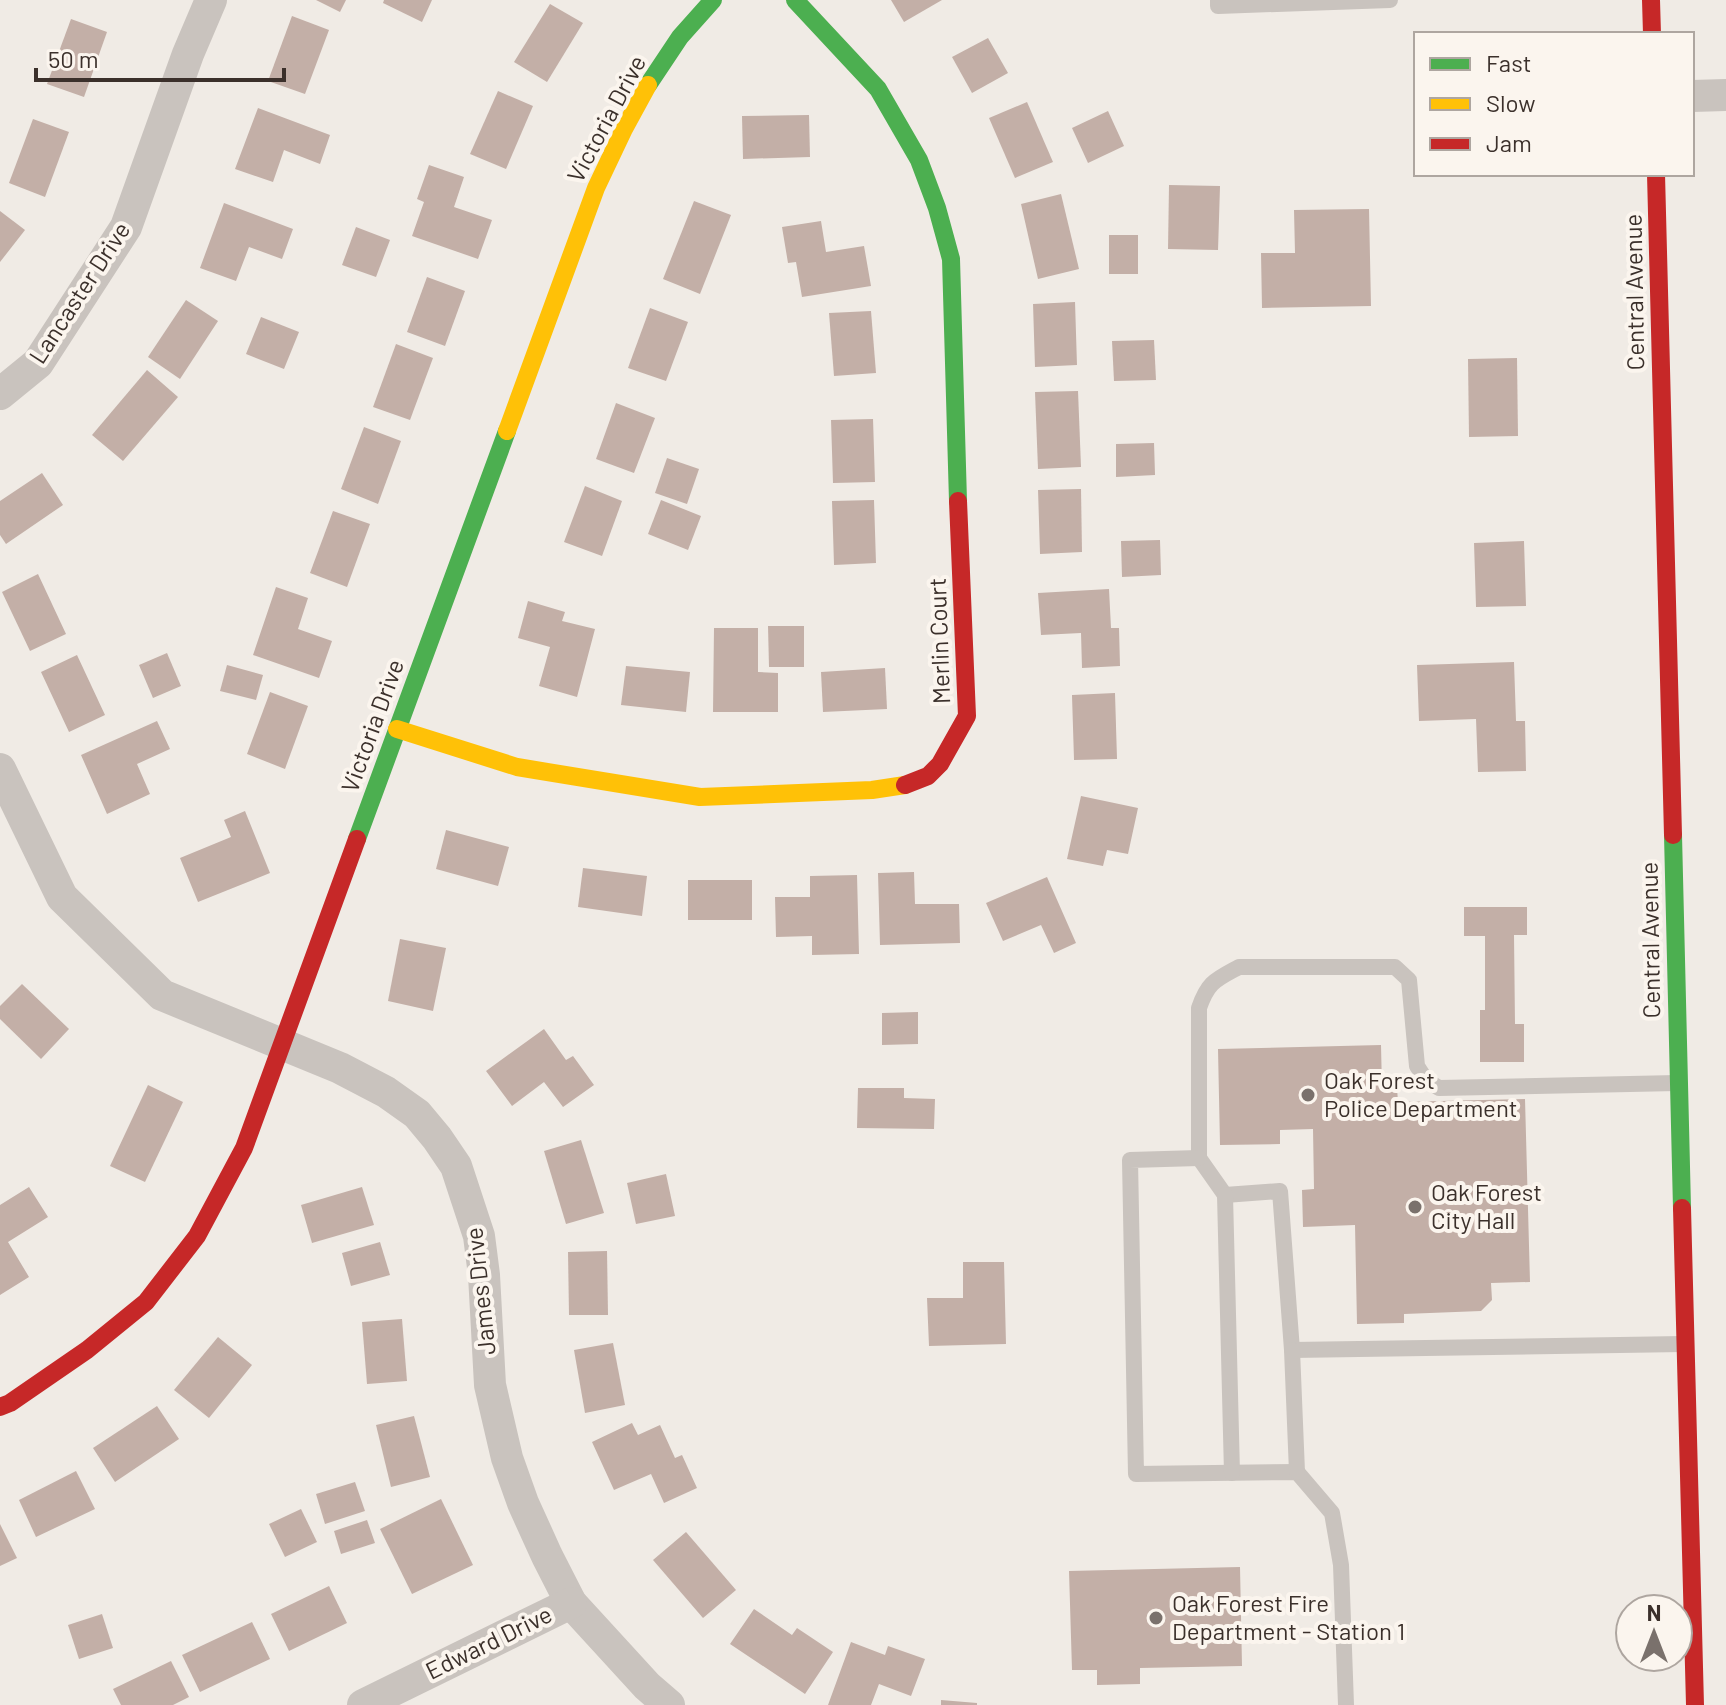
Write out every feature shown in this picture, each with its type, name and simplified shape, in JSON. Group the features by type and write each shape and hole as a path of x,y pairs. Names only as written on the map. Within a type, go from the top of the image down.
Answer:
{"street":[{"name":"Lancaster Drive","path":"0,394 38,363 126,227 188,54 211,0"},
{"name":"Victoria Drive","path":"0,1407 87,1350 146,1302 197,1236 244,1148 596,188 617,141 648,85 680,37 713,0"},
{"name":"Merlin Court","path":"397,729 517,767 700,797 872,790 911,784 928,776 940,764 967,716 951,259 919,160 878,89 795,0"},
{"path":"1651,0 1652,32"},
{"path":"1694,96 1726,95"},
{"name":"Central Avenue","path":"1656,176 1695,1705"},
{"name":"James Drive","path":"0,769 62,897 162,995 340,1068 386,1092 417,1114 437,1138 456,1166 479,1236 490,1385 507,1458 523,1503 571,1603 647,1686 669,1705"},
{"name":"Edward Drive","path":"363,1705 571,1603"}],"lane":[{"path":"1218,0 1218,6 1390,0"},
{"path":"1232,1473 1225,1195 1199,1158 1199,1008 1205,990 1239,967 1395,967 1409,980 1417,1066 1426,1080 1439,1088 1679,1083"},
{"path":"1199,1158 1130,1160 1136,1474 1297,1472"},
{"path":"1225,1195 1280,1191 1297,1472 1332,1513 1341,1565 1346,1705"},
{"path":"1292,1350 1686,1344"}],"building":[{"path":"316,0 346,0 340,12"},
{"path":"384,0 432,0 422,22 383,3"},
{"path":"891,0 942,0 904,22"},
{"path":"550,4 583,23 547,82 514,62"},
{"path":"292,16 329,30 305,94 268,81"},
{"path":"71,19 107,32 84,97 47,84"},
{"path":"988,38 1008,73 972,93 952,57"},
{"path":"498,91 533,106 506,169 470,154"},
{"path":"1027,102 1053,162 1015,178 989,118"},
{"path":"258,108 330,135 320,164 284,150 273,182 235,169"},
{"path":"1108,111 1124,146 1088,163 1072,128"},
{"path":"809,115 810,157 743,159 742,116"},
{"path":"33,119 69,132 45,197 9,183"},
{"path":"429,165 464,177 454,207 492,220 478,259 412,236 424,202 417,199"},
{"path":"1169,185 1220,186 1218,250 1168,249"},
{"path":"1061,194 1079,269 1038,279 1021,204"},
{"path":"694,201 731,215 700,294 663,279"},
{"path":"224,203 293,229 282,259 249,247 236,281 200,268"},
{"path":"1369,209 1371,306 1262,308 1261,253 1295,253 1294,210"},
{"path":"0,211 25,230 0,262"},
{"path":"821,221 826,252 864,246 871,286 802,297 796,262 788,263 782,227"},
{"path":"356,227 390,240 376,277 342,265"},
{"path":"1109,235 1138,235 1138,274 1109,274"},
{"path":"427,277 465,291 445,346 407,332"},
{"path":"186,300 218,321 180,379 148,357"},
{"path":"1075,302 1077,365 1035,367 1033,304"},
{"path":"650,308 688,322 666,381 628,368"},
{"path":"871,311 876,373 834,376 829,313"},
{"path":"261,317 299,332 284,369 246,354"},
{"path":"1154,340 1156,380 1114,381 1112,341"},
{"path":"396,344 433,358 410,420 373,407"},
{"path":"1517,358 1518,436 1469,437 1468,359"},
{"path":"147,370 178,397 123,461 92,435"},
{"path":"1078,391 1081,467 1038,469 1035,392"},
{"path":"616,403 655,418 634,473 596,459"},
{"path":"873,419 875,482 833,483 831,420"},
{"path":"364,427 401,441 378,504 341,489"},
{"path":"1154,443 1155,475 1116,477 1116,444"},
{"path":"667,458 699,469 687,504 655,493"},
{"path":"42,473 63,505 6,544 0,535 0,501"},
{"path":"585,486 622,501 602,556 564,542"},
{"path":"1081,489 1082,552 1040,554 1038,490"},
{"path":"661,500 701,516 688,550 648,534"},
{"path":"874,500 876,563 834,565 832,501"},
{"path":"333,511 370,524 347,587 310,573"},
{"path":"1160,540 1161,575 1122,577 1121,541"},
{"path":"1524,541 1526,606 1476,607 1474,543"},
{"path":"38,574 66,634 30,651 2,592"},
{"path":"276,587 308,598 298,629 332,641 319,678 253,655"},
{"path":"1109,589 1111,628 1119,628 1120,666 1082,668 1081,633 1041,635 1038,593"},
{"path":"528,601 565,612 562,621 595,629 577,697 539,686 550,647 518,638"},
{"path":"768,626 804,626 804,667 769,667"},
{"path":"714,628 758,628 758,672 778,673 778,712 713,712"},
{"path":"167,653 181,686 153,698 139,665"},
{"path":"77,655 105,715 69,732 41,672"},
{"path":"1514,662 1516,721 1525,721 1526,771 1478,772 1476,719 1419,721 1417,665"},
{"path":"227,665 263,675 256,700 220,691"},
{"path":"626,666 690,672 686,712 621,705"},
{"path":"885,668 887,709 823,712 821,672"},
{"path":"270,692 308,706 285,769 247,754"},
{"path":"1115,693 1117,759 1074,760 1072,695"},
{"path":"157,721 170,749 137,764 150,794 107,814 81,755"},
{"path":"1081,796 1138,808 1128,854 1107,850 1103,866 1067,859"},
{"path":"245,811 270,873 198,902 180,858 231,837 224,820"},
{"path":"446,830 509,847 498,886 436,869"},
{"path":"583,868 647,876 642,916 578,907"},
{"path":"914,872 915,904 959,904 960,943 880,945 878,873"},
{"path":"857,875 859,954 812,955 812,936 776,937 775,897 810,897 810,876"},
{"path":"1047,877 1076,943 1054,953 1041,925 1003,941 986,903"},
{"path":"688,880 752,880 752,920 688,920"},
{"path":"1464,907 1527,907 1527,935 1514,935 1515,1024 1524,1024 1524,1062 1480,1062 1480,1010 1485,1010 1485,936 1464,936"},
{"path":"400,939 446,948 433,1011 388,1001"},
{"path":"22,984 69,1029 41,1059 0,1019 0,1006"},
{"path":"918,1012 918,1044 882,1045 882,1013"},
{"path":"544,1029 566,1060 573,1056 594,1085 563,1107 544,1082 512,1106 486,1071"},
{"name":"Oak Forest City Hall","path":"1381,1045 1382,1088 1397,1088 1398,1102 1525,1099 1530,1282 1491,1283 1492,1300 1481,1311 1404,1314 1404,1323 1357,1324 1355,1225 1303,1227 1302,1190 1314,1189 1313,1129 1280,1130 1280,1144 1220,1145 1218,1049"},
{"path":"148,1085 183,1102 145,1182 110,1166"},
{"path":"858,1088 904,1088 904,1098 935,1099 934,1129 857,1128"},
{"path":"581,1140 604,1213 566,1224 544,1151"},
{"path":"666,1174 675,1216 636,1224 627,1183"},
{"path":"29,1187 48,1217 8,1242 29,1277 0,1295 0,1205"},
{"path":"362,1187 374,1225 312,1243 301,1205"},
{"path":"380,1242 390,1275 351,1286 342,1253"},
{"path":"607,1251 608,1315 569,1315 568,1252"},
{"path":"963,1262 1004,1262 1006,1344 929,1346 927,1298 963,1298"},
{"path":"402,1319 407,1381 367,1384 362,1322"},
{"path":"218,1337 252,1365 209,1418 174,1390"},
{"path":"613,1343 625,1405 585,1413 574,1350"},
{"path":"157,1406 179,1439 115,1482 93,1448"},
{"path":"414,1416 430,1477 391,1487 376,1425"},
{"path":"632,1423 638,1435 660,1425 675,1458 682,1455 697,1488 664,1503 651,1474 614,1490 592,1442"},
{"path":"76,1471 95,1509 36,1537 19,1500"},
{"path":"355,1482 365,1511 325,1524 316,1494"},
{"path":"441,1499 473,1565 412,1594 380,1529"},
{"path":"301,1509 317,1542 285,1557 269,1524"},
{"path":"367,1520 375,1543 341,1554 334,1531"},
{"path":"0,1524 17,1558 0,1566"},
{"path":"686,1532 736,1590 703,1618 653,1560"},
{"name":"Oak Forest Fire Department - Station 1","path":"1240,1567 1242,1666 1140,1668 1140,1684 1097,1685 1097,1670 1072,1670 1069,1571"},
{"path":"329,1586 347,1623 289,1651 271,1614"},
{"path":"754,1609 792,1635 797,1628 833,1652 805,1694 730,1644"},
{"path":"102,1614 113,1648 79,1659 68,1625"},
{"path":"252,1622 270,1659 200,1692 182,1655"},
{"path":"851,1642 885,1655 888,1646 925,1659 911,1696 879,1684 871,1705 828,1705"},
{"path":"171,1661 189,1697 173,1705 121,1705 113,1689"},
{"path":"941,1700 977,1703 977,1705 941,1705"}],"traffic: fast":[{"path":"648,85 680,37 713,0"},
{"path":"795,0 878,89 919,160 937,208 951,259 958,501"},
{"path":"357,839 507,431"},
{"path":"1673,835 1682,1208"}],"traffic: slow":[{"path":"507,431 596,188 648,85"},
{"path":"397,729 517,767 700,797 872,790 905,785"}],"traffic: jam":[{"path":"1651,0 1652,32"},
{"path":"1656,176 1673,835"},
{"path":"905,785 928,776 940,764 967,716 958,501"},
{"path":"0,1407 87,1350 146,1302 197,1236 244,1148 357,839"},
{"path":"1682,1208 1695,1705"}],"place":[{"name":"Oak Forest Police Department","path":"1308,1095"},
{"name":"Oak Forest City Hall","path":"1415,1207"},
{"name":"Oak Forest Fire Department - Station 1","path":"1156,1618"}]}
